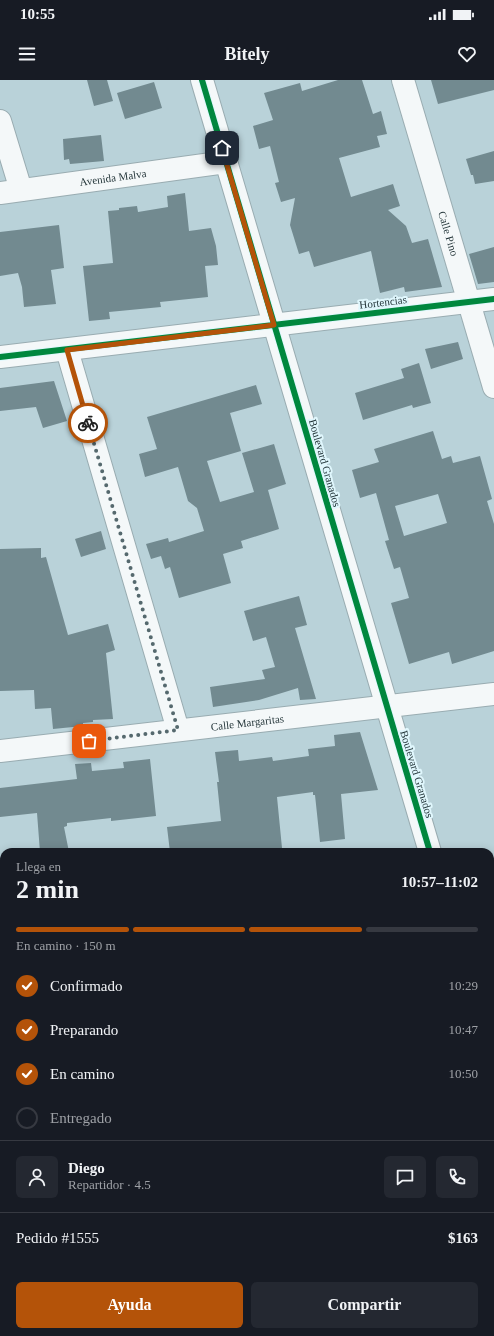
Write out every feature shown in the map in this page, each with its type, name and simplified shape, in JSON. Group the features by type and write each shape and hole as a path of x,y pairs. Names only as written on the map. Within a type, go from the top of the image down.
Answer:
{"street":[{"name":"Boulevard Granados","path":"202,80 429,848"},
{"name":"Calle Pino","path":"403,80 494,387"},
{"path":"0,121 10,191"},
{"name":"Avenida Malva","path":"10,191 226,162"},
{"name":"Hortencias","path":"0,357 494,299"},
{"path":"67,350 178,730"},
{"name":"Calle Margaritas","path":"0,751 494,694"}],"building":[{"path":"87,80 107,80 113,101 94,106"},
{"path":"338,80 362,80 373,114 381,111 387,134 377,136 380,147 339,158 351,197 393,184 400,206 388,210 406,226 412,243 428,239 442,287 405,292 404,287 380,293 371,251 314,267 309,251 299,254 290,225 295,198 281,202 275,183 279,182 270,146 259,149 253,126 273,120 264,93 300,83 302,91"},
{"path":"431,80 494,80 494,90 438,104"},
{"path":"154,82 162,108 125,119 117,93"},
{"path":"101,135 104,161 70,164 69,159 64,160 63,139"},
{"path":"494,151 494,181 475,184 466,159"},
{"path":"185,193 189,231 211,228 216,246 218,265 205,266 208,297 160,302 161,307 109,312 110,319 89,321 83,266 113,263 108,211 137,206 138,212 168,207 167,196"},
{"path":"59,225 64,268 51,270 56,304 24,307 22,287 18,273 0,276 0,232"},
{"path":"494,247 494,282 478,284 469,254"},
{"path":"458,342 463,359 431,369 425,349"},
{"path":"419,363 431,403 413,408 412,405 363,420 355,393 404,378 401,369"},
{"path":"54,381 67,421 43,428 36,407 0,411 0,388"},
{"path":"256,385 262,404 230,413 241,451 207,461 220,502 254,492 242,453 274,444 286,484 268,490 279,529 241,541 243,548 223,554 231,583 179,598 170,567 165,569 161,556 151,559 146,544 168,538 169,542 204,531 197,508 188,501 178,467 145,477 139,454 157,449 147,417"},
{"path":"433,431 442,459 451,456 453,463 480,456 492,499 487,501 494,524 494,651 452,664 449,652 409,664 391,603 409,598 400,567 394,569 385,541 389,540 376,493 360,498 352,470 379,462 374,449","holes":["438,494 447,523 404,536 395,506"]},
{"path":"101,531 106,549 81,557 75,539"},
{"path":"41,548 41,558 46,557 68,635 108,624 115,650 106,653 113,719 93,720 93,722 83,723 83,726 53,729 51,708 35,709 34,690 0,691 0,549"},
{"path":"299,596 307,625 295,628 316,699 300,700 298,688 259,700 213,707 210,687 265,679 262,670 275,667 266,637 253,641 244,611"},
{"path":"360,732 378,790 341,794 345,839 320,842 315,795 313,795 313,792 277,797 282,848 170,848 167,827 221,821 217,782 219,782 215,752 238,750 239,761 272,757 273,761 309,756 308,749 335,746 334,735"},
{"path":"150,759 156,816 111,821 111,818 67,823 67,826 64,827 68,848 40,848 37,813 0,817 0,788 77,779 75,764 91,763 92,771 124,768 123,762"}],"cycle path":[{"path":"202,80 429,848"},
{"path":"0,357 494,299"}],"way so far":[{"path":"88,423 178,730 89,741"}],"route":[{"path":"88,423 67,350 274,325 222,148"}]}
